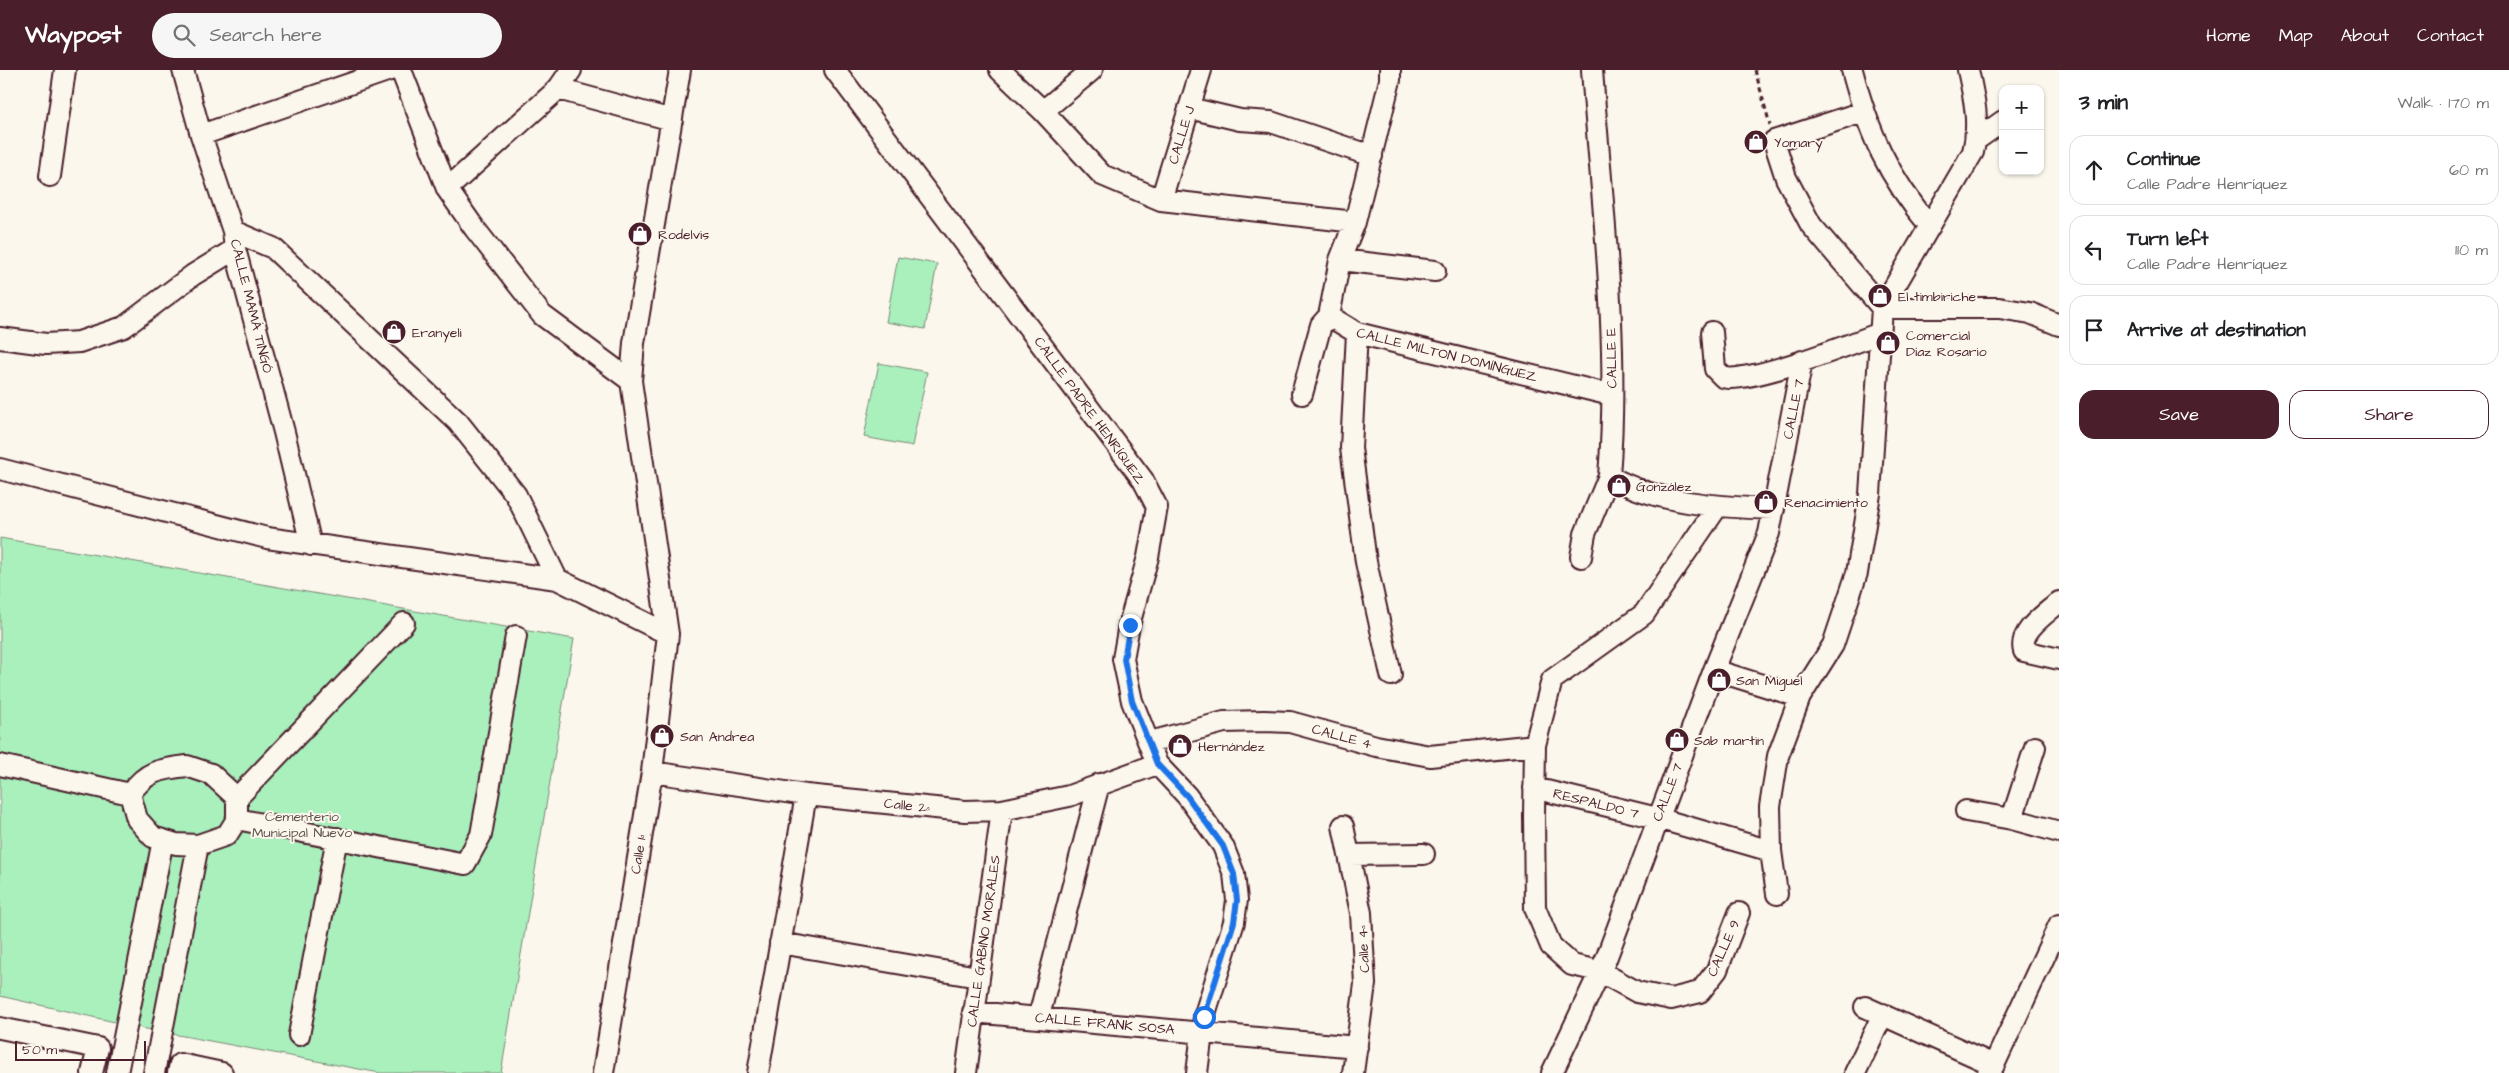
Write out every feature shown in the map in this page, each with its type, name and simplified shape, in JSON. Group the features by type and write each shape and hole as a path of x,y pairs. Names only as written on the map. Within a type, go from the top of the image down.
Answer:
{"street":[{"path":"50,176 65,70"},
{"name":"CALLE MAMÁ TINGÓ","path":"183,70 234,240 311,545"},
{"path":"201,135 390,70"},
{"path":"401,70 447,189 542,315 631,381"},
{"path":"447,189 558,89 571,70"},
{"name":"Calle 1ª","path":"603,1073 652,772 668,634 631,381 634,343 680,70"},
{"name":"CALLE PADRE HENRÍQUEZ","path":"835,70 1144,480 1157,508 1148,557 1130,625 1124,659 1132,701 1150,742 1157,764 1187,796 1223,846 1234,874 1237,900 1234,922 1204,1017 1198,1073"},
{"path":"1000,70 1043,111 1102,175 1161,200 1356,222"},
{"path":"1043,111 1092,70"},
{"name":"CALLE J","path":"1161,200 1201,70"},
{"path":"1302,394 1321,325 1329,316 1340,260 1356,222 1390,80 1390,70"},
{"name":"CALLE E","path":"1592,70 1610,321 1609,476"},
{"path":"1852,70 1863,112 1892,175 1908,201 1930,226"},
{"path":"1777,894 1771,851 1770,807 1778,756 1800,698 1833,644 1857,573 1870,494 1882,308 1973,152 1976,140 1976,112 1968,70"},
{"path":"558,89 672,120"},
{"path":"1189,108 1240,120 1271,122 1372,156"},
{"path":"1863,112 1774,141 1786,178 1811,225 1882,308 1999,308 2030,313 2059,325"},
{"path":"1976,140 1999,124"},
{"path":"0,338 46,344 79,342 124,327 193,275 234,240 273,248 458,422 516,495 557,579"},
{"path":"1340,260 1435,271"},
{"name":"CALLE MILTON DOMÍNGUEZ","path":"1329,316 1357,333 1611,395"},
{"path":"1712,332 1715,369 1723,377 1740,378 1802,361 1880,333"},
{"path":"1357,333 1351,448 1366,562 1391,675"},
{"name":"CALLE 7","path":"1552,1073 1599,971 1606,960 1657,818 1769,533 1802,361"},
{"path":"0,469 185,519 267,538 557,579 668,634"},
{"path":"1581,557 1585,534 1609,476 1626,486 1652,494 1717,508 1774,509"},
{"name":"CALLE 9","path":"1717,508 1644,614 1552,680 1535,745 1535,908 1551,946 1572,965 1599,971 1637,992 1671,999 1700,992 1716,970 1739,913"},
{"path":"2059,602 2028,630 2022,645 2024,651 2031,654 2059,659"},
{"path":"130,794 137,819 153,836 176,844 198,845 227,835 237,819 237,798 404,622"},
{"path":"237,819 465,864 481,834 516,636"},
{"path":"1714,670 1800,698"},
{"name":"CALLE 4","path":"1150,742 1224,722 1290,722 1376,746 1430,756 1535,745"},
{"path":"2012,819 2035,748"},
{"name":"Calle 2ª","path":"652,772 806,796 965,811 1002,810 1068,796 1157,764"},
{"path":"0,765 130,794"},
{"path":"130,794 139,782 158,770 187,766 211,774 237,798"},
{"path":"1039,1016 1099,784"},
{"name":"RESPALDO 7","path":"1534,788 1657,818 1771,851"},
{"path":"758,1073 806,796"},
{"name":"CALLE GABINO MORALES","path":"966,1073 1002,810"},
{"path":"1966,810 2012,819 2059,832"},
{"name":"Calle 4ª","path":"1343,826 1361,913 1364,984 1353,1073"},
{"path":"299,1035 337,838"},
{"path":"117,1073 163,840"},
{"path":"154,1073 198,845"},
{"path":"1349,855 1424,854"},
{"path":"1865,1007 1884,1014 1991,1069 2059,925"},
{"path":"780,943 978,977"},
{"name":"CALLE FRANK SOSA","path":"973,1012 1039,1016 1357,1046"},
{"path":"1855,1073 1884,1014"},
{"path":"0,1028 98,1048 92,1073"},
{"path":"178,1073 180,1064 222,1073"}],"path":[{"path":"1755,70 1774,141"}],"green space":[{"path":"898,257 937,264 925,329 886,322"},
{"path":"879,363 927,372 912,446 864,437"},
{"name":"Cementerio Municipal Nuevo","path":"0,538 574,639 501,1073 380,1073 141,1028 0,996"}],"place":[{"name":"Yomary","path":"1756,142"},
{"name":"Rodelvis","path":"640,234"},
{"name":"El timbiriche","path":"1880,296"},
{"name":"Eranyeli","path":"394,332"},
{"name":"Comercial Díaz Rosario","path":"1888,343"},
{"name":"González","path":"1619,486"},
{"name":"Renacimiento","path":"1766,502"},
{"name":"San Miguel","path":"1719,680"},
{"name":"San Andrea","path":"662,736"},
{"name":"Sab martin","path":"1677,740"},
{"name":"Hernández","path":"1180,746"}],"route":[{"path":"1130,625 1124,659 1132,701 1150,742 1157,764 1187,796 1223,846 1234,874 1237,900 1234,922 1204,1017"}]}
